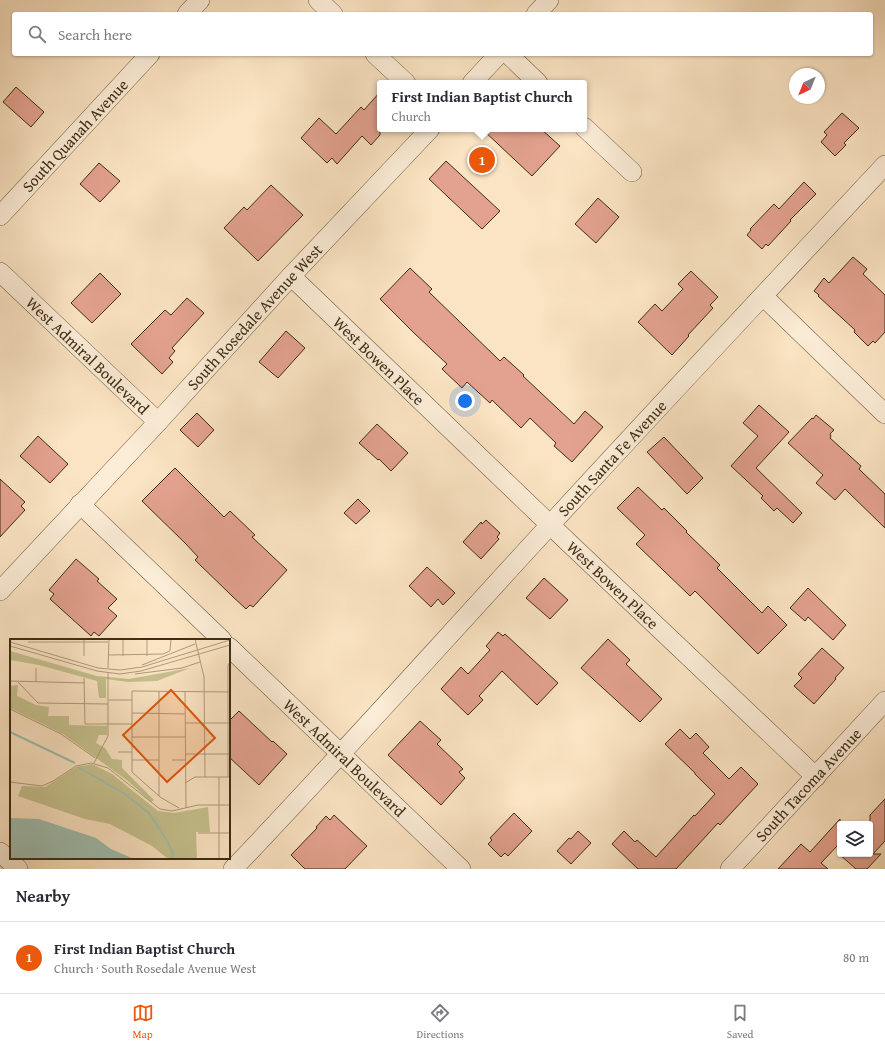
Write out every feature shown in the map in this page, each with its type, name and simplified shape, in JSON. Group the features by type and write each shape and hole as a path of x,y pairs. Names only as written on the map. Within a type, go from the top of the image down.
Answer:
{"street":[{"path":"189,12 200,0"},
{"path":"318,0 331,12"},
{"path":"538,12 549,0"},
{"name":"South Quanah Avenue","path":"0,216 148,56"},
{"path":"377,56 403,80"},
{"path":"475,80 497,56"},
{"path":"510,56 535,80"},
{"path":"587,129 632,172"},
{"name":"South Rosedale Avenue West","path":"0,591 158,422 291,276 427,132"},
{"name":"South Santa Fe Avenue","path":"233,869 885,165"},
{"name":"West Admiral Boulevard","path":"0,272 158,422"},
{"name":"West Bowen Place","path":"291,276 550,525 816,777"},
{"path":"763,296 885,414"},
{"path":"80,504 221,639"},
{"name":"West Admiral Boulevard","path":"230,648 461,869"},
{"name":"South Tacoma Avenue","path":"730,869 885,701"},
{"path":"0,852 18,869"}],"building":[{"path":"16,87 44,112 31,127 3,102"},
{"path":"377,95 377,132 380,132 380,135 371,145 362,136 337,164 332,158 327,163 301,138 319,118 336,134 361,107 364,110"},
{"path":"842,113 859,128 844,143 846,145 835,156 821,142 827,135 824,132"},
{"path":"485,132 544,132 560,146 532,176"},
{"path":"446,161 500,211 482,229 429,179"},
{"path":"99,163 120,181 100,202 80,184"},
{"path":"804,182 816,194 790,220 791,221 768,246 766,244 762,249 747,235 751,230 750,229 774,204 779,209"},
{"path":"271,185 303,215 258,261 224,228 244,207 247,210"},
{"path":"598,198 619,217 596,243 575,224"},
{"path":"853,257 867,269 863,274 885,295 885,332 875,343 873,341 868,346 854,332 855,330 814,291 824,278 829,283"},
{"path":"410,268 432,289 429,292 500,361 504,357 574,424 585,411 603,427 572,462 554,446 556,443 530,418 521,428 492,400 490,403 467,382 462,388 442,369 447,364 380,299"},
{"path":"691,271 718,297 710,305 713,308 672,355 638,322 655,304 662,311 683,289 678,284"},
{"path":"100,273 121,294 92,323 71,303"},
{"path":"187,298 204,313 172,348 175,351 169,358 173,362 162,374 131,344 165,310 171,315"},
{"path":"286,331 305,348 278,378 259,362"},
{"path":"759,405 789,432 756,468 802,513 793,523 777,508 774,511 761,498 763,496 731,466 758,436 743,423"},
{"path":"197,413 214,430 198,447 180,430"},
{"path":"816,415 834,430 830,434 830,438 861,466 859,469 885,494 885,528 845,489 835,500 816,483 823,475 788,443"},
{"path":"377,424 408,453 391,471 359,443"},
{"path":"38,436 68,464 50,483 20,456"},
{"path":"664,437 703,478 687,494 647,452"},
{"path":"175,468 224,517 230,511 255,535 252,537 287,570 253,607 250,605 246,609 231,595 195,560 198,557 186,544 142,501"},
{"path":"0,479 25,502 21,506 25,510 0,537"},
{"path":"638,487 662,510 664,508 687,531 686,532 720,565 717,568 762,613 768,606 787,625 758,654 695,591 690,596 636,544 645,535 617,508"},
{"path":"358,499 370,511 356,524 344,513"},
{"path":"486,520 500,533 497,537 499,539 481,559 463,542 481,522 482,524"},
{"path":"76,559 99,579 97,581 117,599 108,608 117,616 99,636 94,632 91,636 50,599 54,594 49,590"},
{"path":"427,567 455,593 443,605 438,599 431,607 409,586"},
{"path":"544,578 568,600 550,619 526,598"},
{"path":"808,588 846,625 833,640 808,617 805,621 790,608"},
{"path":"498,632 503,636 505,634 558,683 537,705 502,671 479,696 483,700 468,715 441,689 461,667 468,674 490,650 486,646"},
{"path":"608,639 630,660 626,664 662,699 640,722 581,668"},
{"path":"822,648 844,668 814,704 794,686 802,678 798,674"},
{"path":"239,711 287,754 259,785 230,758 230,720"},
{"path":"420,721 441,740 437,744 463,769 459,772 465,778 441,805 388,755"},
{"path":"680,729 690,739 696,733 709,747 703,753 729,779 741,767 758,784 720,825 718,823 676,869 638,869 612,844 624,831 635,842 637,840 656,857 715,794 665,744"},
{"path":"885,799 885,841 873,854 873,821 870,821 870,815"},
{"path":"514,813 532,831 508,856 505,853 501,857 488,844 492,840 490,838"},
{"path":"334,815 367,846 345,869 305,869 291,855 317,828 316,827 326,816 330,820"},
{"path":"837,822 837,846 821,863 828,869 778,869 801,844 810,852"},
{"path":"578,831 591,843 571,864 557,851"},
{"path":"873,854 881,854 867,869 856,869 842,857 873,857"}],"place":[{"name":"First Indian Baptist Church","path":"482,160"}]}
